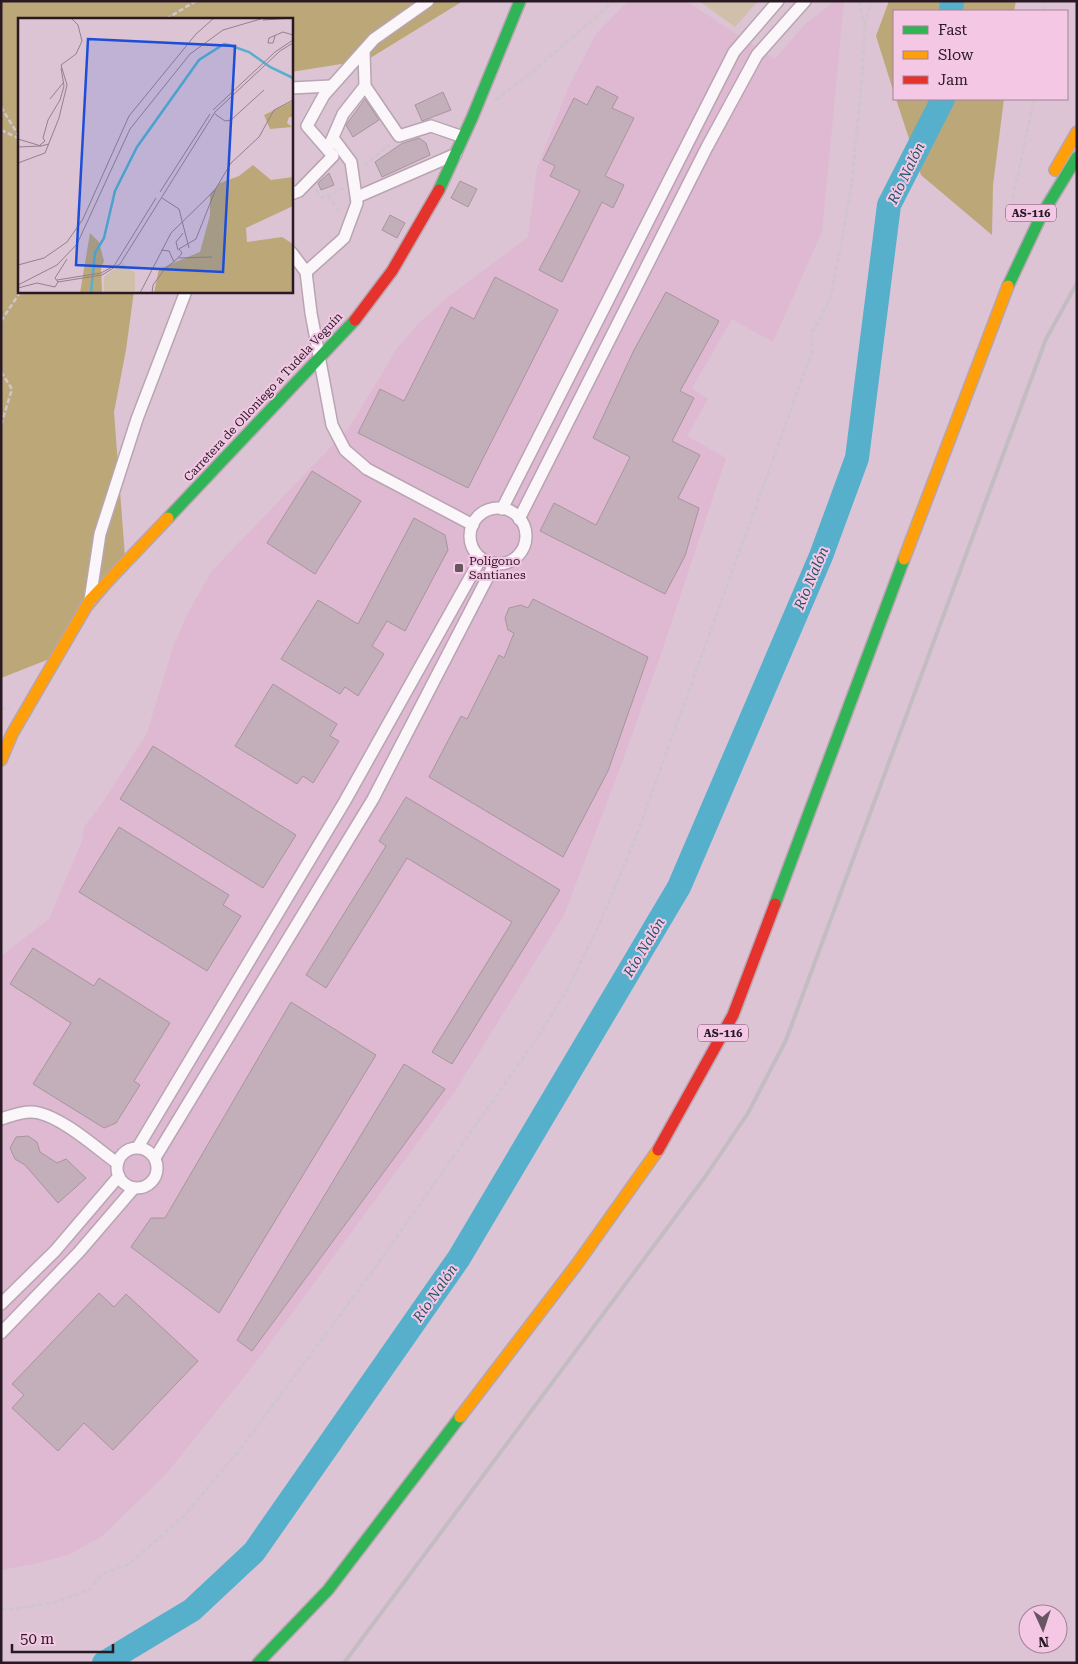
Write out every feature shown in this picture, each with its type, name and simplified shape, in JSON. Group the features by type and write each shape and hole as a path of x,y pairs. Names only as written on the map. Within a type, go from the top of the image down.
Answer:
{"main road":[{"name":"Carretera de Olloniego a Tudela Veguín","path":"1,760 12,734 90,600 347,330 392,271 440,189 520,1"},
{"name":"AS-116","path":"1002,300 1009,258 1031,213 1077,132"},
{"name":"AS-116","path":"258,1663 328,1590 577,1264 669,1132 733,1015 1002,300 1041,216 1077,157"}],"street":[{"path":"292,194 299,191 333,156 307,126 324,95 374,39 428,1"},
{"path":"502,509 734,52 760,19 778,1"},
{"path":"519,518 707,147 757,55 804,1"},
{"path":"364,51 365,86 400,136 431,126 463,137"},
{"path":"292,88 332,86"},
{"path":"328,150 343,114 365,86"},
{"path":"306,272 344,238 357,200 351,162 333,138"},
{"path":"357,200 456,154"},
{"path":"292,253 306,272 311,313 332,425 345,450 367,469 473,525"},
{"path":"90,600 100,534 137,420 186,292"},
{"path":"502,509 519,518 526,531 524,546 520,555 508,562 495,563 481,558 474,551 471,541 473,525 478,517 486,511 502,509"},
{"path":"138,1147 345,801 481,558"},
{"path":"155,1158 373,799 495,563"},
{"path":"1,1119 17,1113 38,1112 58,1121 117,1163"},
{"path":"138,1147 151,1153 155,1158 158,1167 154,1180 147,1185 134,1188 127,1185 119,1176 117,1163 125,1151 138,1147"},
{"path":"1,1304 55,1251 119,1176"},
{"path":"1,1333 79,1252 134,1188"}],"path":[{"path":"168,18 196,1"},
{"path":"494,101 537,68 614,1"},
{"path":"859,1 865,25"},
{"path":"1,1609 13,1610 53,1603 89,1590 102,1574 129,1564 184,1516 240,1449 442,1176 540,1034 568,988 599,925 634,842 812,352 812,332 830,300 852,182 865,25 871,1"},
{"path":"1013,198 1034,100"},
{"path":"1,107 18,135"},
{"path":"1,130 18,137"},
{"path":"309,180 322,198 328,196 354,179 400,136"},
{"path":"328,196 338,210 357,200"},
{"path":"1,321 20,292"},
{"path":"1,372 12,389 1,425"}],"shaded area":[{"path":"1,1 463,1 367,60 292,72 292,18 18,18 18,292 134,292 126,350 114,412 126,570 52,658 1,678"},
{"path":"628,1 686,1 775,59 804,25 835,1 844,1 822,232 773,342 732,319 692,388 708,399 687,436 726,458 660,657 564,915 454,1093 253,1366 166,1474 101,1537 70,1554 39,1563 1,1570 1,956 49,919 82,841 84,827 103,802 147,733 173,647 187,615 211,572 349,428 398,347 419,323 449,296 528,237 537,168 569,86 596,34"},
{"path":"699,1 758,1 735,27"},
{"path":"889,1 1016,1 1014,10 893,10 893,90 876,36"},
{"path":"896,100 1004,100 993,185 992,235 921,175"}],"building":[{"path":"597,86 618,97 612,108 634,118 605,176 624,185 613,208 602,202 562,282 539,270 580,191 550,176 555,166 543,160 574,98 587,105"},
{"path":"443,92 451,110 422,121 415,105"},
{"path":"365,99 379,120 353,137 346,125"},
{"path":"419,138 426,143 430,155 382,177 375,162 401,144"},
{"path":"329,173 334,185 321,190 318,183"},
{"path":"460,181 477,189 468,207 451,198"},
{"path":"390,215 405,223 397,238 382,230"},
{"path":"495,277 558,310 468,488 358,433 380,389 404,401 451,307 474,319"},
{"path":"666,292 719,321 680,391 694,398 672,441 700,455 678,498 699,508 685,556 665,594 540,531 554,503 596,525 630,457 593,438 634,350"},
{"path":"312,471 361,501 315,574 267,543"},
{"path":"414,518 445,535 448,550 405,631 387,621 372,646 384,654 358,696 345,687 340,694 281,659 318,600 358,624"},
{"path":"533,599 648,657 608,771 563,857 429,777 461,716 467,719 499,655 504,658 514,633 508,630 505,618 509,608 521,605 528,608"},
{"path":"273,684 337,724 330,736 339,741 313,783 303,776 297,784 235,746"},
{"path":"153,746 296,835 263,888 120,799"},
{"path":"406,797 560,890 452,1064 432,1052 512,922 407,858 326,988 306,975 386,846 379,841"},
{"path":"119,827 229,895 223,905 241,916 207,971 79,892"},
{"path":"33,948 94,986 99,978 170,1023 134,1081 140,1085 116,1123 104,1128 33,1084 71,1023 10,984"},
{"path":"291,1002 376,1055 219,1313 131,1247 151,1218 165,1218"},
{"path":"404,1064 445,1089 252,1351 237,1340"},
{"path":"28,1136 37,1142 40,1152 57,1163 66,1159 86,1178 58,1203 25,1165 15,1159 10,1148 16,1137"},
{"path":"99,1293 114,1307 126,1294 198,1361 113,1450 84,1423 58,1451 12,1408 24,1395 12,1384"}],"waterway":[{"name":"Río Nalón","path":"951,10 952,1"},
{"name":"Río Nalón","path":"104,1663 192,1610 254,1552 459,1258 679,887 821,556 857,458 889,205 942,100"}],"railway":[{"path":"344,1663 705,1177 748,1113 786,1040 1046,339 1077,283"}],"traffic: fast":[{"path":"439,190 472,118 520,1"},
{"path":"1008,286 1041,216 1077,157"},
{"path":"168,518 355,320"},
{"path":"775,904 904,559"},
{"path":"258,1663 328,1590 460,1417"}],"traffic: slow":[{"path":"1055,170 1077,132"},
{"path":"904,559 1008,286"},
{"path":"1,760 12,734 90,600 168,518"},
{"path":"460,1417 577,1264 658,1150"}],"traffic: jam":[{"path":"355,320 392,271 439,190"},
{"path":"658,1150 733,1015 775,904"}],"place":[{"name":"Polígono Santianes","path":"459,568"}]}
